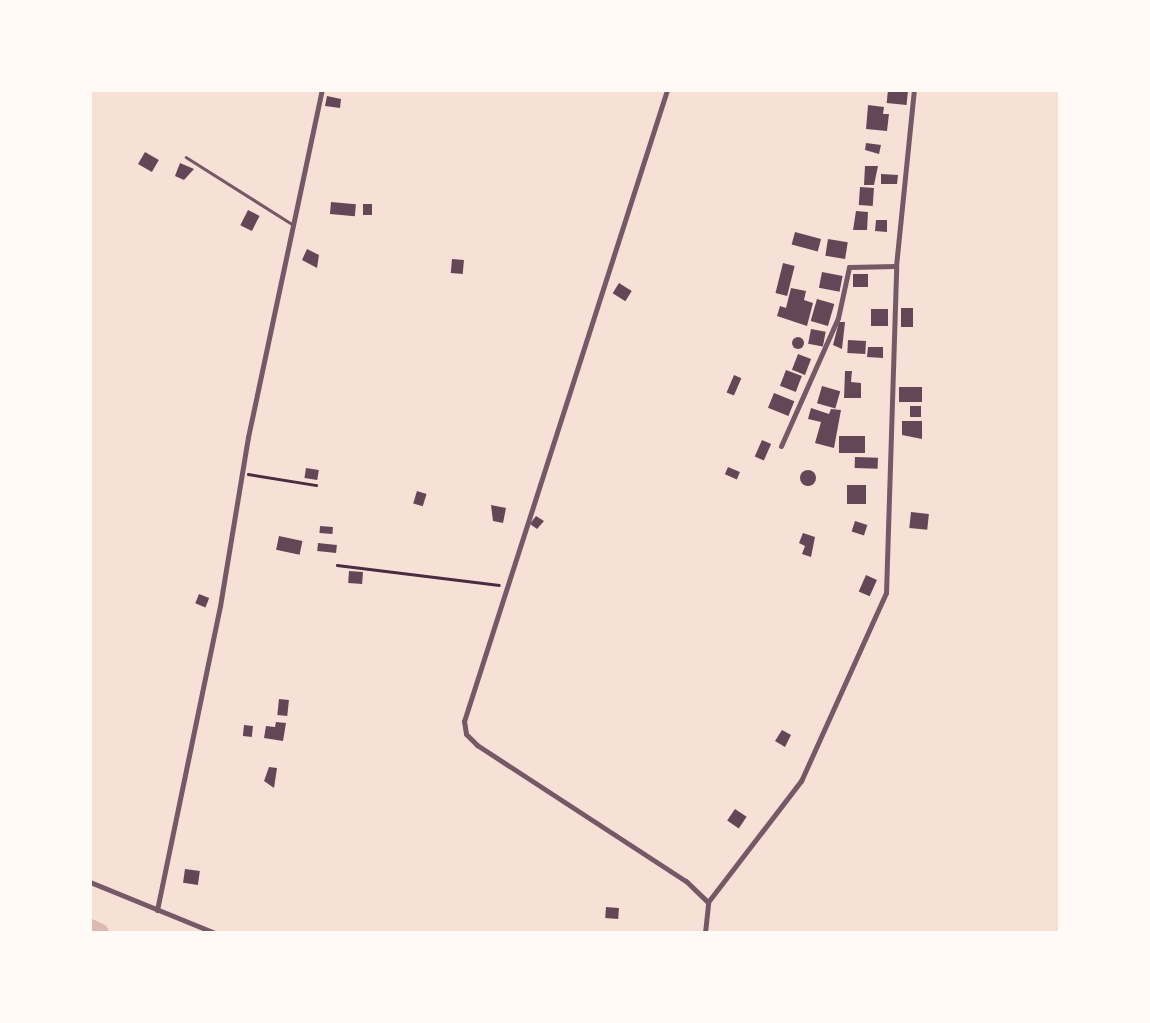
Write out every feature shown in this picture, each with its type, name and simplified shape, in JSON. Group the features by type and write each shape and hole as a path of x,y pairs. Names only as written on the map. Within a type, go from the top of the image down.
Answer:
{"street":[{"path":"157,910 322,90"},
{"path":"666,90 466,708 466,734 686,881 708,902"},
{"path":"705,933 708,902 801,781 886,593 896,266 914,90"},
{"path":"781,446 842,309 849,267 896,266"},
{"path":"90,882 215,933"}],"lane":[{"path":"186,158 294,225"}],"path":[{"path":"242,473 316,485"},
{"path":"337,566 506,586"}],"building":[{"path":"888,90 908,92 907,105 887,103"},
{"path":"327,96 341,99 340,108 325,106"},
{"path":"868,105 884,107 883,114 889,114 887,131 866,129"},
{"path":"866,143 881,145 879,154 865,150"},
{"path":"145,152 159,160 152,172 138,164"},
{"path":"180,163 194,169 184,180 175,176"},
{"path":"865,166 878,166 874,185 864,185"},
{"path":"881,174 898,175 897,184 881,184"},
{"path":"860,187 874,188 873,206 859,205"},
{"path":"331,202 356,204 355,216 330,214"},
{"path":"363,204 372,204 372,215 363,215"},
{"path":"248,210 260,216 252,231 240,225"},
{"path":"856,211 868,212 867,230 853,230"},
{"path":"876,220 887,220 887,232 875,231"},
{"path":"795,232 821,239 818,252 792,245"},
{"path":"828,239 848,242 845,259 825,256"},
{"path":"307,249 319,255 317,268 302,260"},
{"path":"452,259 464,260 463,274 451,273"},
{"path":"783,263 795,266 787,296 776,293"},
{"path":"822,272 843,276 840,292 819,288"},
{"path":"853,274 868,274 868,287 853,287"},
{"path":"619,283 632,291 625,301 613,293"},
{"path":"791,288 806,291 804,300 813,303 807,326 777,316 780,306 786,308"},
{"path":"817,299 834,304 828,326 811,321"},
{"path":"901,308 913,308 913,327 901,327"},
{"path":"871,309 888,309 888,326 871,326"},
{"path":"839,322 845,322 842,349 833,345"},
{"path":"811,329 826,332 823,347 808,344"},
{"path":"798,337 804,343 798,349 792,343"},
{"path":"848,340 866,341 865,354 847,353"},
{"path":"868,347 883,347 883,358 867,357"},
{"path":"798,354 811,359 805,375 792,370"},
{"path":"786,370 802,376 796,392 780,386"},
{"path":"845,371 852,371 851,382 861,383 861,398 844,398"},
{"path":"734,375 741,378 734,396 727,392"},
{"path":"822,386 840,391 835,409 817,403"},
{"path":"899,387 922,387 922,402 899,402"},
{"path":"774,393 794,401 788,416 768,408"},
{"path":"910,406 921,406 921,417 910,417"},
{"path":"811,408 829,414 831,409 841,410 834,448 815,443 821,422 808,419"},
{"path":"902,421 922,421 922,439 902,435"},
{"path":"839,436 865,436 865,453 839,453"},
{"path":"762,440 771,444 764,461 755,456"},
{"path":"855,457 878,458 878,469 855,468"},
{"path":"728,467 740,472 737,479 725,474"},
{"path":"306,468 319,470 317,480 304,478"},
{"path":"808,470 816,478 808,486 800,478"},
{"path":"847,485 866,485 866,504 847,504"},
{"path":"417,491 427,494 423,506 413,503"},
{"path":"491,505 506,508 503,523 493,521"},
{"path":"911,512 929,514 927,530 909,528"},
{"path":"536,516 544,521 537,529 530,524"},
{"path":"855,521 867,525 864,535 852,531"},
{"path":"320,526 333,527 332,534 320,533"},
{"path":"803,533 815,537 811,557 802,554 805,546 799,543"},
{"path":"279,536 302,541 300,555 276,550"},
{"path":"318,543 337,545 336,553 317,551"},
{"path":"349,571 363,572 362,584 348,583"},
{"path":"866,575 877,580 870,596 859,591"},
{"path":"199,594 209,598 205,607 195,603"},
{"path":"279,699 289,700 287,716 277,715"},
{"path":"276,722 286,723 283,741 264,738 266,726 275,727"},
{"path":"244,725 253,726 252,737 243,736"},
{"path":"782,730 791,735 785,747 775,741"},
{"path":"269,767 277,768 274,788 264,781"},
{"path":"735,809 747,817 739,828 727,821"},
{"path":"185,869 200,871 198,885 183,883"},
{"path":"606,907 619,908 618,919 605,918"}],"waterway":[{"path":"90,929 99,933"}]}
